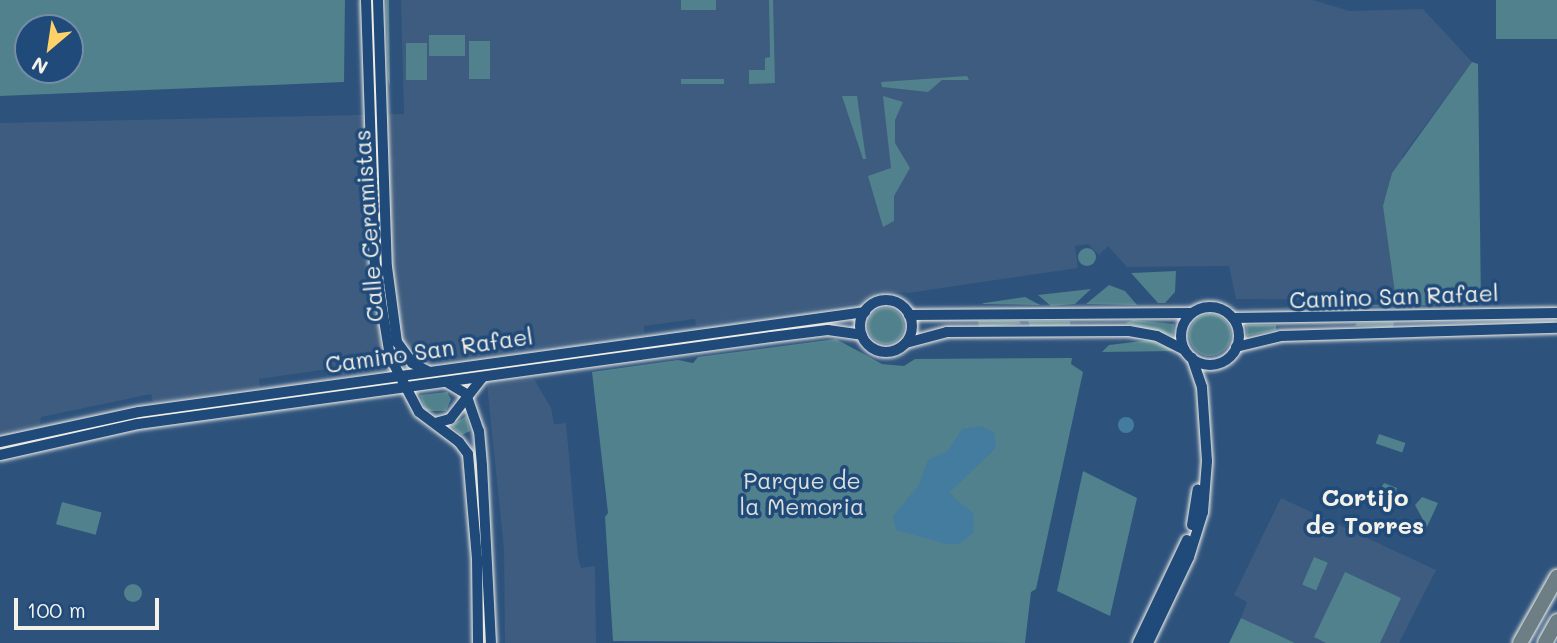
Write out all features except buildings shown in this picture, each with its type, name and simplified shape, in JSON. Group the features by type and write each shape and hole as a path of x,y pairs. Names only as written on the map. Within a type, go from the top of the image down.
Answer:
{"highway":[{"path":"1520,643 1557,577"},
{"path":"1545,643 1557,621"}],"main road":[{"name":"Calle Ceramistas","path":"366,0 374,265 390,357 419,412 459,442 472,469 478,643"},
{"name":"Calle Ceramistas","path":"378,0 384,227 397,342 412,363 466,394"},
{"path":"1202,387 1213,365 1228,359 1237,348 1239,332 1233,318 1215,307 1191,313 909,315 889,301 877,303 865,312 862,335 870,346 882,352 947,332 1129,331 1157,336 1213,365"},
{"name":"Camino San Rafael","path":"0,442 139,412 865,312"},
{"path":"1148,643 1189,557 1203,512 1202,387 1181,331 1191,313"},
{"name":"Camino San Rafael","path":"1233,318 1557,313"},
{"path":"906,343 912,329 909,315"},
{"name":"Camino San Rafael","path":"1237,348 1281,336 1557,328"},
{"name":"Camino San Rafael","path":"0,455 138,424 817,331 862,335"},
{"path":"435,423 450,419 466,394 482,378"},
{"path":"466,394 479,431 492,643"},
{"path":"1138,643 1182,557 1195,514 1204,449"}],"shaded area":[{"path":"401,0 1313,0 1349,11 1423,9 1472,62 1402,157 1396,300 1236,299 1229,266 1127,267 1108,246 1099,255 1088,244 1075,246 1078,268 908,293 878,291 859,303 696,326 695,319 644,326 644,333 342,375 340,368 335,368 259,379 260,387 153,402 151,394 41,417 40,424 0,433 0,123 404,114"},
{"path":"534,379 551,408 554,424 566,423 578,557 581,568 595,566 596,643 505,643 504,549 487,385"},
{"path":"1126,417 1132,419 1132,431 1126,433 1120,431 1118,425 1120,419"},
{"path":"980,426 994,432 996,448 949,493 973,513 974,533 959,544 946,544 896,530 893,516 919,485 928,460 948,451 962,429"},
{"path":"1281,498 1436,570 1399,643 1295,643 1241,618 1247,602 1234,595"}],"green space":[{"path":"0,0 345,0 344,82 0,96"},
{"path":"386,0 389,0 390,86 388,79"},
{"path":"681,0 716,0 716,10 681,10"},
{"path":"769,0 773,0 775,83 749,84 749,70 765,70 765,58 770,57"},
{"path":"1496,0 1557,0 1557,39 1496,39"},
{"path":"429,35 465,35 465,56 429,56"},
{"path":"469,41 490,41 490,79 469,79"},
{"path":"406,43 427,43 427,80 406,80"},
{"path":"1472,62 1478,64 1481,304 1246,309 1401,304 1396,300 1383,206 1392,173"},
{"path":"967,76 969,80 942,80 928,92 882,87 881,82"},
{"path":"681,79 724,79 724,84 681,84"},
{"path":"842,96 857,96 866,159 863,159"},
{"path":"883,96 903,102 895,120 895,143 910,168 894,196 894,221 883,227 868,176 891,168"},
{"path":"1087,248 1093,251 1096,257 1093,263 1087,266 1081,263 1078,257 1081,251"},
{"path":"1176,271 1175,292 1165,303 1158,303 1131,273"},
{"path":"1109,285 1125,291 1137,305 1086,304"},
{"path":"1091,289 1075,304 1051,306 1038,295"},
{"path":"1025,297 1040,305 982,304 984,303"},
{"path":"886,308 899,313 904,326 899,339 886,344 873,339 868,326 873,313"},
{"path":"1210,314 1225,320 1231,335 1225,350 1210,356 1195,350 1189,335 1195,320"},
{"path":"1133,320 1174,324 1173,336 1125,323"},
{"path":"978,321 1019,321 1021,324 979,327"},
{"path":"1028,321 1070,321 1070,325 1030,326"},
{"path":"1394,322 1393,327 1355,326 1357,323"},
{"path":"1246,325 1276,325 1276,330 1247,336"},
{"name":"Parque de la Memoria","path":"836,339 882,364 904,366 915,359 1072,358 1071,364 1083,372 1036,589 1031,592 1025,643 613,641 605,517 608,513 592,372 678,360 693,363 698,357"},
{"path":"1150,340 1175,351 1102,352 1109,345"},
{"path":"447,392 451,399 446,411 426,411 420,395"},
{"path":"466,416 470,431 462,435 451,426"},
{"path":"1379,434 1405,443 1402,453 1376,443"},
{"path":"1083,471 1137,498 1110,616 1057,591"},
{"path":"1384,483 1397,488 1392,509 1381,488"},
{"path":"1422,497 1438,503 1427,527 1415,505"},
{"path":"62,502 102,513 96,535 56,524"},
{"path":"1314,557 1328,563 1316,590 1302,585"},
{"path":"1345,572 1401,598 1380,643 1326,643 1314,637"},
{"path":"133,584 139,587 142,593 139,599 133,602 127,599 124,593 127,587"},
{"path":"1241,618 1265,629 1295,643 1229,643"}],"district":[{"name":"Cortijo de Torres","path":"1365,511"}]}
